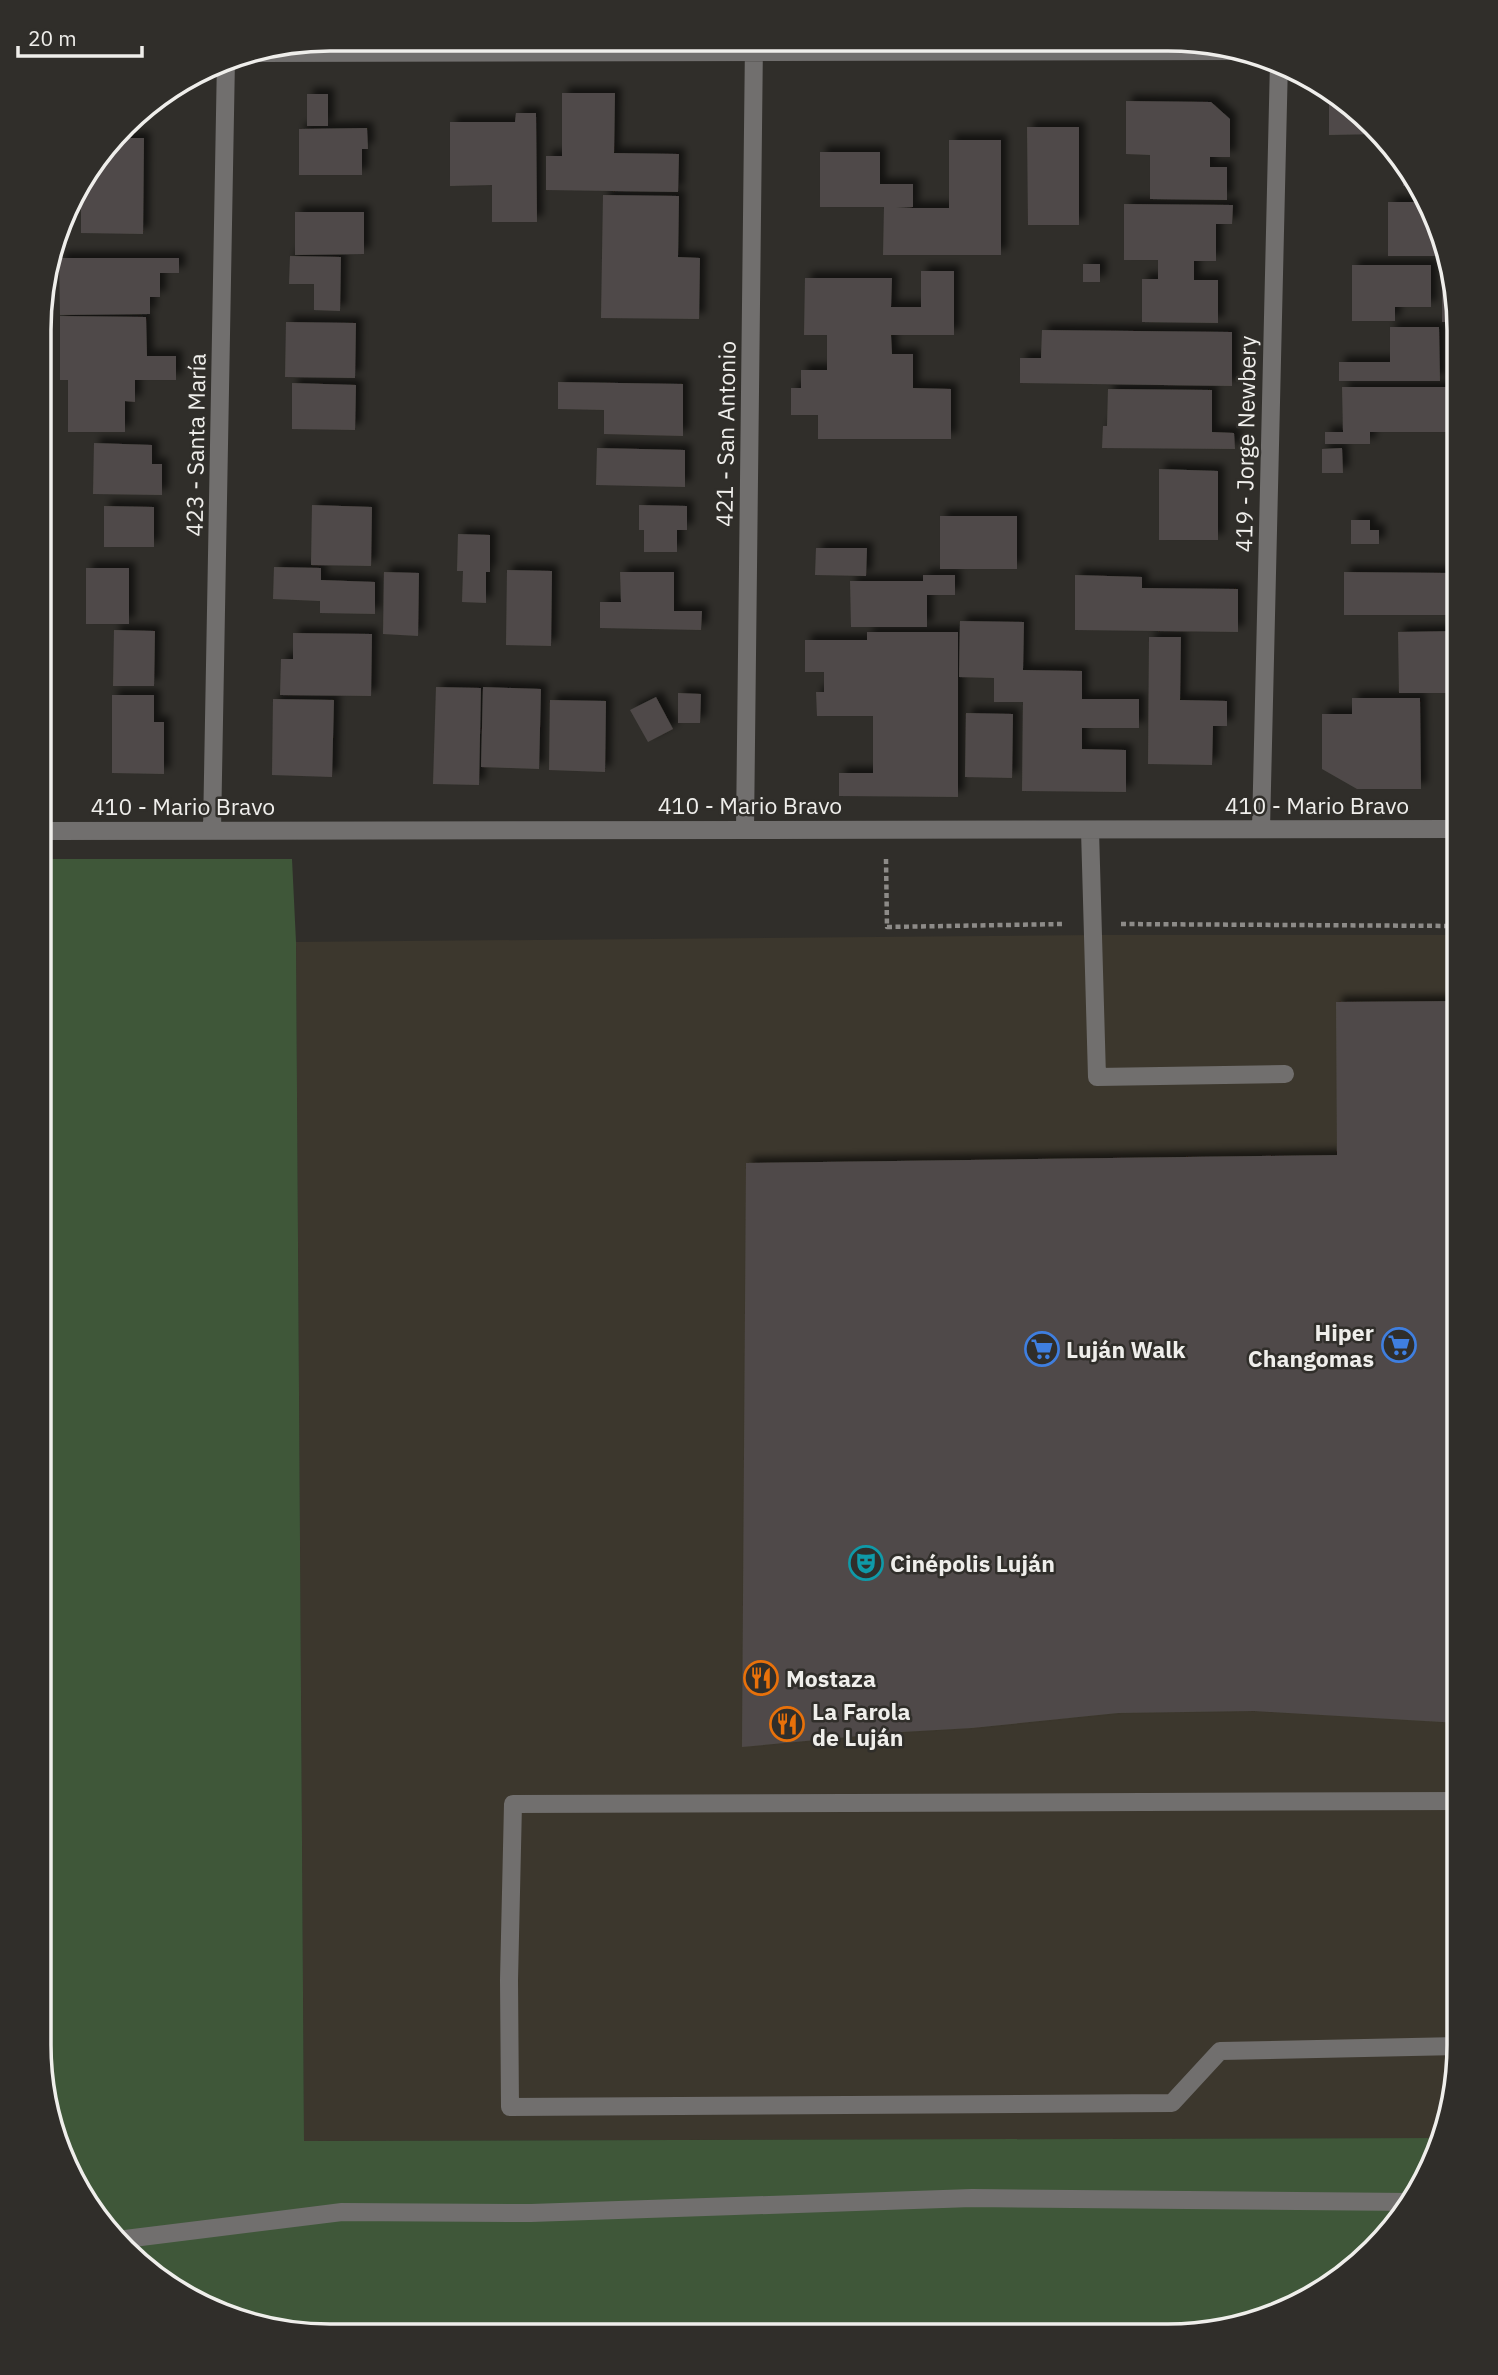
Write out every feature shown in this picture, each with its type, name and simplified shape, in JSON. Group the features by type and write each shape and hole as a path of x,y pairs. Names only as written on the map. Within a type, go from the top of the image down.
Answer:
{"street":[{"path":"300,52 381,51"},
{"name":"421 - San Antonio","path":"745,830 754,51"},
{"name":"423 - Santa María","path":"212,831 226,71"},
{"name":"419 - Jorge Newbery","path":"1261,829 1279,74"},
{"name":"410 - Mario Bravo","path":"51,831 1447,829"},
{"path":"1090,830 1097,1077 1285,1074"},
{"path":"1447,1801 513,1804 509,1980 510,2107 1172,2103 1220,2051 1447,2046"},
{"path":"129,2238 342,2212 531,2213 972,2198 1399,2202"}],"path":[{"path":"885,830 887,927 1094,924 1447,926"}],"shaded area":[{"path":"1094,935 1447,935 1447,2063 1442,2099 1431,2138 304,2141 296,942"}],"green space":[{"path":"51,859 292,859 296,942 304,2141 1431,2138 1410,2185 1390,2215 1338,2267 1308,2287 1275,2303 1240,2315 1186,2324 312,2324 258,2315 223,2303 190,2287 146,2255 108,2215 88,2185 72,2152 60,2117 51,2063"}],"building":[{"path":"562,93 615,93 614,153 679,154 678,192 546,190 546,156 562,156"},
{"path":"307,94 328,94 328,126 307,126"},
{"path":"1126,101 1211,102 1230,119 1230,157 1210,157 1210,167 1227,167 1227,200 1150,199 1150,155 1126,154"},
{"path":"1329,103 1338,108 1366,134 1329,135"},
{"path":"516,113 536,113 537,222 492,222 492,185 450,186 450,122 515,122"},
{"path":"1027,127 1079,127 1079,225 1028,225"},
{"path":"367,128 368,149 362,149 362,175 299,175 299,129"},
{"path":"128,138 144,138 143,234 81,233 81,205 88,190 108,160"},
{"path":"949,140 1001,140 1001,255 883,255 884,207 820,207 820,152 880,152 880,184 913,184 913,207 896,208 949,208"},
{"path":"603,195 679,196 678,257 700,258 699,319 601,318"},
{"path":"1388,202 1416,202 1437,256 1388,256"},
{"path":"1124,204 1233,205 1232,224 1216,224 1216,261 1194,261 1194,280 1218,280 1218,323 1142,322 1142,279 1158,279 1158,260 1124,260"},
{"path":"295,212 364,212 364,254 295,255"},
{"path":"290,256 341,257 340,311 314,310 314,284 289,284"},
{"path":"60,258 179,258 179,273 160,273 160,297 150,297 150,314 60,315"},
{"path":"1083,264 1100,264 1100,282 1083,282"},
{"path":"1352,265 1431,265 1431,307 1395,307 1395,321 1352,321"},
{"path":"921,271 954,271 954,335 891,335 892,354 913,354 913,388 951,389 951,439 818,439 818,415 791,415 791,388 801,388 801,370 827,370 827,335 804,335 805,278 892,278 891,307 921,307"},
{"path":"1442,280 1443,280 1447,322 1442,322"},
{"path":"60,316 146,317 147,356 176,356 176,380 135,380 135,402 125,401 125,432 68,432 68,380 60,380"},
{"path":"286,322 356,323 355,378 285,377"},
{"path":"1390,327 1439,327 1440,381 1339,381 1339,362 1390,362"},
{"path":"1042,330 1232,332 1232,386 1020,383 1020,358 1041,358"},
{"path":"558,382 683,384 683,436 604,434 604,410 558,409"},
{"path":"292,383 356,385 355,430 292,429"},
{"path":"1342,387 1447,387 1447,432 1370,432 1370,444 1325,444 1325,432 1343,432"},
{"path":"1108,389 1212,390 1212,432 1234,433 1235,449 1102,448 1103,426 1107,426"},
{"path":"94,443 152,445 152,464 162,464 162,495 93,494"},
{"path":"597,448 685,450 685,487 596,485"},
{"path":"1342,448 1343,473 1322,473 1322,449"},
{"path":"1159,469 1218,471 1218,540 1159,540"},
{"path":"312,505 372,507 371,566 311,565"},
{"path":"639,505 687,506 687,530 677,530 677,552 644,552 644,530 639,530"},
{"path":"104,506 154,507 154,547 104,547"},
{"path":"940,516 1017,516 1017,569 940,569"},
{"path":"1351,520 1370,520 1370,530 1379,530 1379,544 1351,544"},
{"path":"458,534 490,535 490,572 486,572 486,603 462,602 463,571 457,571"},
{"path":"816,548 867,548 866,576 815,575"},
{"path":"274,567 321,568 321,580 375,582 375,614 320,613 320,601 273,599"},
{"path":"86,568 129,568 129,624 86,624"},
{"path":"507,570 552,571 551,646 506,645"},
{"path":"384,572 419,573 418,636 383,634"},
{"path":"620,572 674,572 674,611 702,611 701,630 600,628 600,602 621,602"},
{"path":"1344,572 1447,573 1447,615 1344,615"},
{"path":"923,575 955,575 955,595 927,595 927,627 851,627 850,581 923,581"},
{"path":"1075,575 1142,577 1142,588 1238,589 1238,632 1075,630"},
{"path":"960,621 1024,622 1023,670 1082,671 1082,699 1139,699 1139,728 1082,728 1082,749 1126,750 1126,792 1022,791 1023,702 994,702 994,678 959,677"},
{"path":"114,630 155,631 154,686 113,686"},
{"path":"1447,631 1446,693 1399,693 1398,632"},
{"path":"867,632 958,632 958,797 839,796 839,773 873,773 873,716 817,716 816,692 824,692 824,672 805,672 805,640 867,640"},
{"path":"293,633 372,634 371,696 280,695 281,659 293,659"},
{"path":"1149,637 1181,637 1180,700 1227,701 1227,726 1213,726 1212,765 1148,764"},
{"path":"436,687 481,688 479,785 433,784"},
{"path":"483,687 541,689 539,769 481,767"},
{"path":"678,693 701,694 700,723 678,723"},
{"path":"112,695 154,695 154,722 164,722 164,774 112,773"},
{"path":"656,697 673,729 648,742 630,710"},
{"path":"1352,698 1420,698 1421,789 1357,789 1322,769 1322,714 1352,714"},
{"path":"273,699 334,700 332,777 272,775"},
{"path":"550,700 606,701 605,772 549,770"},
{"path":"966,713 1013,714 1012,778 965,777"},
{"name":"Luján Walk","path":"1447,1001 1447,1722 1254,1711 1118,1713 742,1747 746,1163 1337,1155 1336,1002"}],"place":[{"name":"Hiper Changomas","path":"1399,1345"},
{"name":"Luján Walk","path":"1042,1349"},
{"name":"Cinépolis Luján","path":"866,1563"},
{"name":"Mostaza","path":"761,1678"},
{"name":"La Farola de Luján","path":"787,1724"}]}
